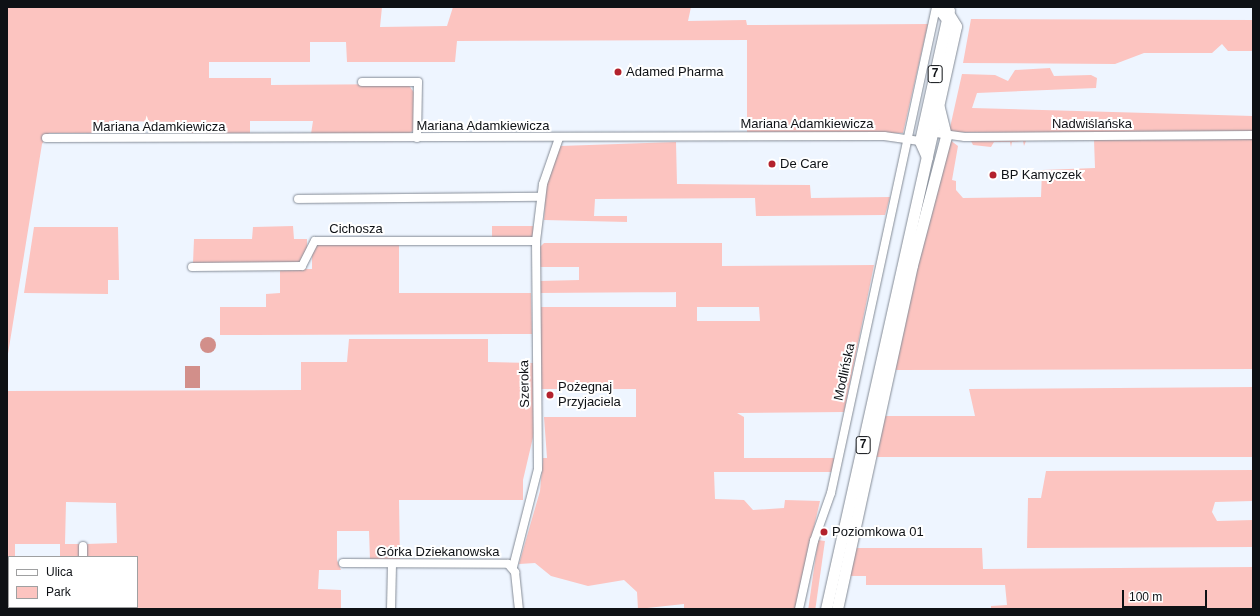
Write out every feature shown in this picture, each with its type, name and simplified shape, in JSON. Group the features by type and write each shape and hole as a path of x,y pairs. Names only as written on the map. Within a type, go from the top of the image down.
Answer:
{"highway":[{"path":"936,9 949,18"},
{"name":"7","path":"826,609 939,105 949,18"},
{"name":"7","path":"920,141 949,18"},
{"path":"837,609 914,258 946,136 939,105"},
{"path":"920,141 927,157"}],"street":[{"name":"Modlińska","path":"799,609 814,541 831,493 906,138 936,9"},
{"path":"362,82 418,82 417,138"},
{"path":"924,125 932,133"},
{"name":"Nadwiślańska","path":"932,133 946,136 1253,135"},
{"name":"Mariana Adamkiewicza","path":"46,138 906,138 920,141"},
{"name":"Szeroka","path":"513,567 538,469 536,241 540,197 559,138"},
{"path":"298,199 540,197"},
{"name":"Cichosza","path":"192,267 302,266 315,241 536,241"},
{"path":"83,546 83,556"},
{"name":"Górka Dziekanowska","path":"343,563 513,567 519,609"},
{"path":"392,564 392,609"}],"green space":[{"path":"7,7 382,7 380,27 447,26 453,7 691,7 688,21 746,20 747,25 928,24 903,133 747,133 747,40 457,41 455,62 347,62 346,42 310,42 310,62 209,62 209,78 271,78 271,85 408,84 415,94 414,130 408,134 311,134 313,121 250,121 250,134 182,133 182,122 109,121 109,133 49,133 42,144 7,360"},
{"path":"971,19 1253,20 1253,51 1228,51 1222,44 1212,53 1144,53 1115,64 963,63"},
{"path":"1050,68 1054,76 1091,75 1097,78 1096,88 977,93 972,108 1253,116 1253,136 949,132 962,74 995,75 1008,81 1015,70"},
{"path":"1253,139 1253,369 895,370 932,198 950,140 958,146 952,180 956,181 956,190 963,198 1041,197 1042,170 1095,168 1094,140"},
{"path":"1025,140 1026,141 1024,146 1023,141 1012,142 1011,147 1010,142 994,142 991,147 973,145 971,141"},
{"path":"676,142 677,184 810,185 811,198 890,197 885,215 756,216 755,198 595,199 594,216 627,216 627,222 544,220 546,184 560,146"},
{"path":"293,226 294,239 307,239 307,260 303,264 193,263 194,239 252,239 253,227"},
{"path":"492,226 533,226 533,239 492,239"},
{"path":"34,227 118,227 119,280 108,280 108,294 24,293"},
{"path":"544,243 722,243 722,266 874,265 844,412 737,413 744,417 744,458 836,458 833,472 714,472 715,499 744,500 753,510 784,508 785,500 820,501 795,609 684,609 684,604 638,609 637,592 624,580 588,586 551,576 535,563 519,564 540,491 543,458 547,458 544,417 636,417 636,389 540,389 538,307 676,307 676,292 538,293 539,281 579,280 579,267 540,267 540,247","holes":["697,307 759,307 760,321 697,321"]},
{"path":"316,244 399,245 399,293 531,293 532,334 220,335 220,307 266,307 266,294 280,293 280,269 312,269 312,249"},
{"path":"349,339 488,339 488,362 533,363 534,433 523,480 523,500 399,500 400,561 370,561 369,531 337,531 337,560 341,570 319,570 318,589 341,590 341,609 85,609 138,608 138,556 86,556 86,544 117,543 116,503 66,502 65,544 81,544 81,556 60,556 60,544 15,544 15,556 8,556 7,597 7,391 301,390 301,362 347,362"},
{"path":"1253,387 1253,457 876,457 885,416 975,416 969,389"},
{"path":"1253,470 1253,501 1215,502 1212,512 1217,521 1253,520 1253,547 1027,548 1028,498 1041,498 1046,471"},
{"path":"818,540 825,541 815,609 808,609"},
{"path":"855,548 982,548 983,569 1253,567 1253,609 991,609 991,606 1007,605 1005,585 866,585 866,576 849,576"}],"shaded area":[{"path":"208,337 215,342 216,345 211,352 208,353 201,348 200,345 205,338"},
{"path":"185,366 200,366 200,388 185,388"}],"place":[{"name":"Adamed Pharma","path":"618,72"},
{"name":"De Care","path":"772,164"},
{"name":"BP Kamyczek","path":"993,175"},
{"name":"Pożegnaj Przyjaciela","path":"550,395"},
{"name":"Poziomkowa 01","path":"824,532"}]}
